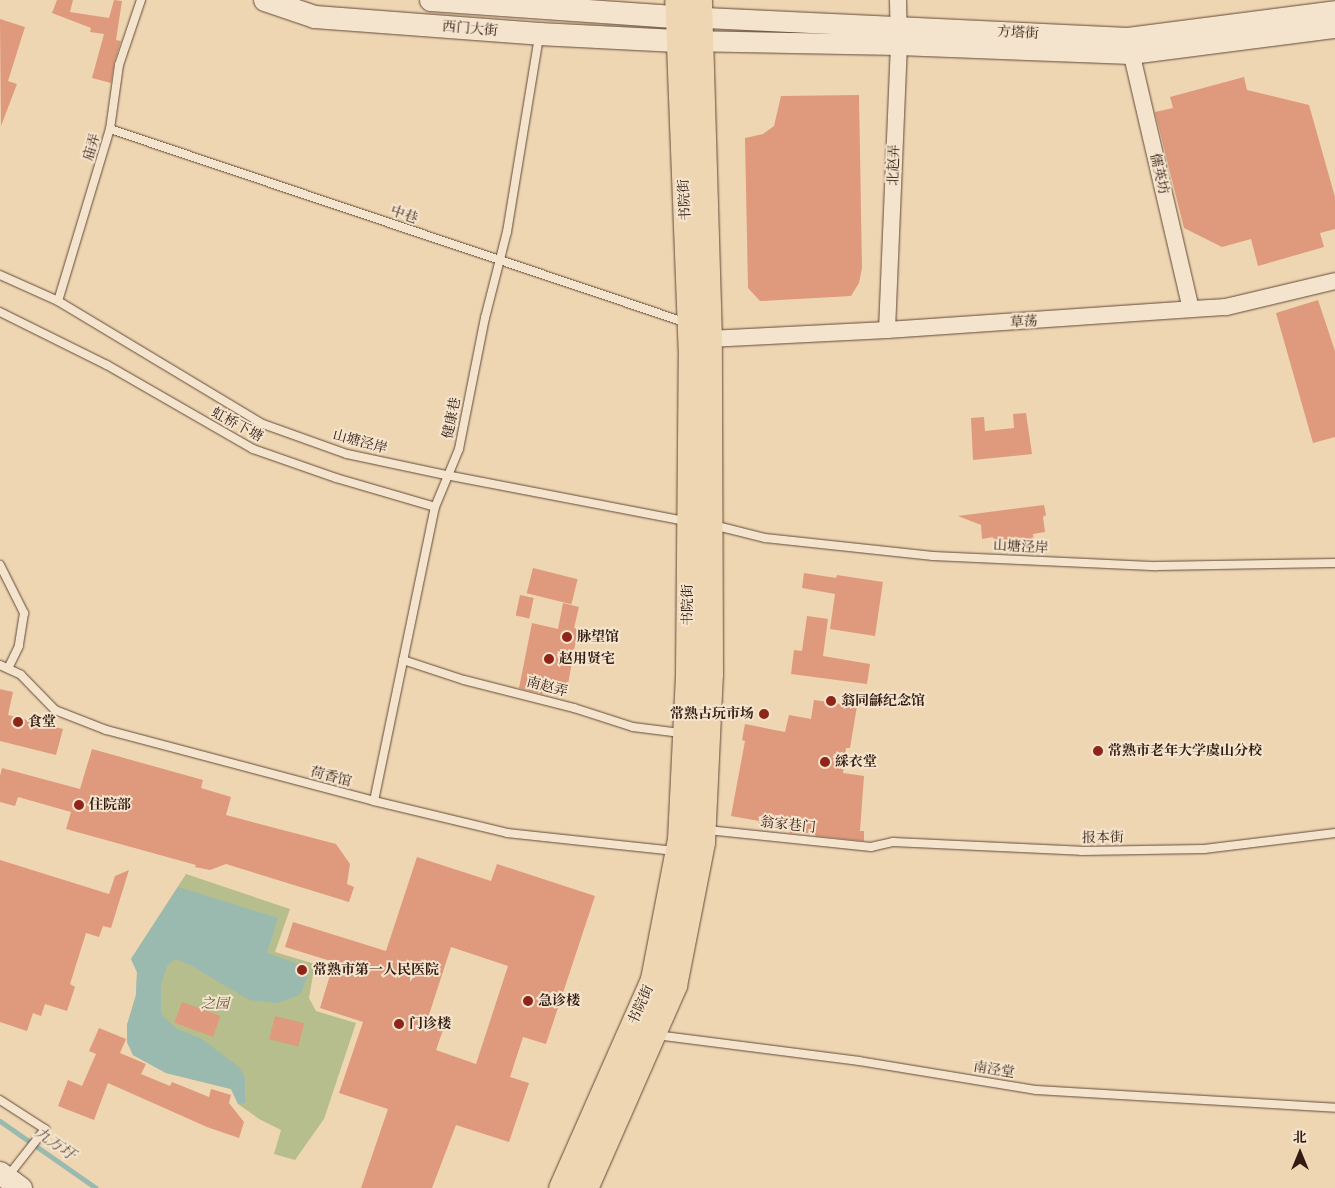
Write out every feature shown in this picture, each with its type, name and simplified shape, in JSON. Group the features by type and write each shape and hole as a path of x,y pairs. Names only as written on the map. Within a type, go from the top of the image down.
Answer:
{"main road":[{"name":"西门大街","path":"265,0 315,17 539,34 688,20"},
{"name":"西门大街","path":"431,0 688,20"},
{"name":"书院街","path":"561,1188 653,979 677,851 699,522 700,332 688,20"},
{"name":"书院街","path":"585,1188 674,985 702,842 710,674 699,522"}],"street":[{"name":"北赵弄","path":"887,330 899,36 898,0"},
{"path":"1333,0 1335,11"},
{"name":"方塔街","path":"1130,46 1335,11"},
{"name":"方塔街","path":"688,20 899,36 1130,46 1335,28"},
{"name":"儒英坊","path":"1130,46 1191,309"},
{"name":"草荡","path":"700,332 887,330 1226,307 1335,281"}],"lane":[{"name":"庙弄","path":"58,301 110,129 119,65 141,0"},
{"name":"健康巷","path":"374,801 435,507 446,475 459,449 485,318 507,232 539,34"},
{"name":"中巷","path":"110,129 500,260 700,332"},
{"name":"山塘泾岸","path":"0,275 58,301 263,424 347,454 446,475 699,522 766,538 932,556 1157,566 1335,562"},
{"name":"虹桥下塘","path":"0,312 107,365 253,449 336,478 435,507"},
{"path":"0,565 24,613 18,646 8,669"},
{"name":"南赵弄","path":"403,660 464,680 574,708 634,727 685,734"},
{"name":"荷香馆","path":"0,665 21,675 55,710 106,730 374,801 507,833 677,851"},
{"name":"翁家巷门","path":"702,829 871,846"},
{"name":"报本街","path":"871,846 893,842 1081,851 1204,849 1335,833"},
{"name":"南泾堂","path":"652,1035 859,1061 1036,1090 1335,1108"},
{"path":"0,1100 44,1129 7,1181"}],"green space":[{"name":"之园","path":"186,874 290,909 275,952 315,964 309,998 316,1011 356,1023 324,1119 295,1160 274,1154 281,1130 259,1119 238,1104 231,1089 166,1073 133,1055 127,1042 127,1025 136,995 137,972 131,959"}],"water":[{"path":"178,887 278,918 267,953 298,964 309,972 300,995 277,1003 249,1000 192,966 175,959 167,966 161,984 161,1014 177,1029 202,1039 240,1068 245,1078 245,1103 238,1104 231,1089 166,1073 133,1055 127,1042 127,1025 136,995 137,972 131,959"}],"building":[{"path":"57,0 73,0 70,12 109,18 114,0 122,1 116,40 121,41 114,63 111,83 92,78 104,34 90,32 91,28 52,13"},
{"path":"0,19 25,27 8,81 17,84 1,126"},
{"path":"1244,77 1247,90 1309,105 1335,197 1335,229 1320,233 1324,247 1258,266 1251,239 1222,247 1184,228 1155,112 1173,108 1170,97"},
{"path":"859,95 862,268 859,283 851,296 760,301 748,288 745,138 763,134 774,126 781,96"},
{"path":"1318,300 1335,351 1335,437 1313,443 1276,313"},
{"path":"1026,413 1032,454 973,460 971,418 984,417 985,431 1014,428 1013,414"},
{"path":"1044,505 1046,515 1043,517 1045,532 1033,534 1034,544 994,549 993,537 982,539 981,525 958,516"},
{"path":"533,568 578,579 571,604 527,593"},
{"path":"804,573 836,578 837,575 883,582 875,636 830,629 835,594 802,588"},
{"path":"520,595 534,598 529,618 516,616"},
{"path":"563,603 579,607 574,628 578,629 568,684 546,679 542,694 519,688 532,623 558,629"},
{"path":"807,616 828,619 823,656 870,664 867,684 791,674 794,650 802,651"},
{"name":"食堂","path":"0,689 13,692 8,715 63,729 56,755 0,741"},
{"path":"814,700 857,706 850,748 846,748 843,773 864,776 860,831 864,831 864,841 816,836 814,833 790,833 790,830 758,825 759,821 731,816 745,741 742,740 745,724 785,732 789,715 811,719"},
{"path":"92,749 203,780 201,788 231,797 226,815 336,844 350,864 347,884 354,887 349,902 226,864 210,870 195,867 196,865 66,829 71,812 18,797 15,806 0,802 0,776 2,768 80,789"},
{"path":"417,857 491,881 497,864 595,896 546,1044 523,1037 510,1077 529,1083 509,1142 456,1125 432,1188 361,1188 388,1109 339,1093 363,1022 320,1008 334,962 285,947 293,922 386,951","holes":["451,947 508,966 476,1064 436,1050 444,1027 427,1021"]},
{"path":"0,860 109,894 115,876 129,870 111,928 103,926 99,937 86,933 70,984 75,987 67,1011 45,1004 41,1016 33,1013 27,1031 0,1022"},
{"path":"182,1002 221,1016 213,1037 174,1023"},
{"path":"275,1016 304,1023 298,1047 269,1039"},
{"path":"99,1028 126,1039 120,1053 146,1064 141,1074 170,1086 172,1082 209,1097 211,1089 231,1095 229,1103 244,1122 239,1138 207,1127 108,1083 94,1120 58,1106 68,1080 82,1086 96,1054 89,1051"}],"waterway":[{"name":"九万圩","path":"0,1121 96,1188"}],"place":[{"name":"脉望馆","path":"567,637"},
{"name":"赵用贤宅","path":"549,659"},
{"name":"翁同龢纪念馆","path":"831,701"},
{"name":"常熟古玩市场","path":"764,714"},
{"name":"食堂","path":"18,722"},
{"name":"常熟市老年大学虞山分校","path":"1098,751"},
{"name":"綵衣堂","path":"825,762"},
{"name":"住院部","path":"79,805"},
{"name":"常熟市第一人民医院","path":"302,970"},
{"name":"急诊楼","path":"528,1001"},
{"name":"门诊楼","path":"399,1024"}]}
